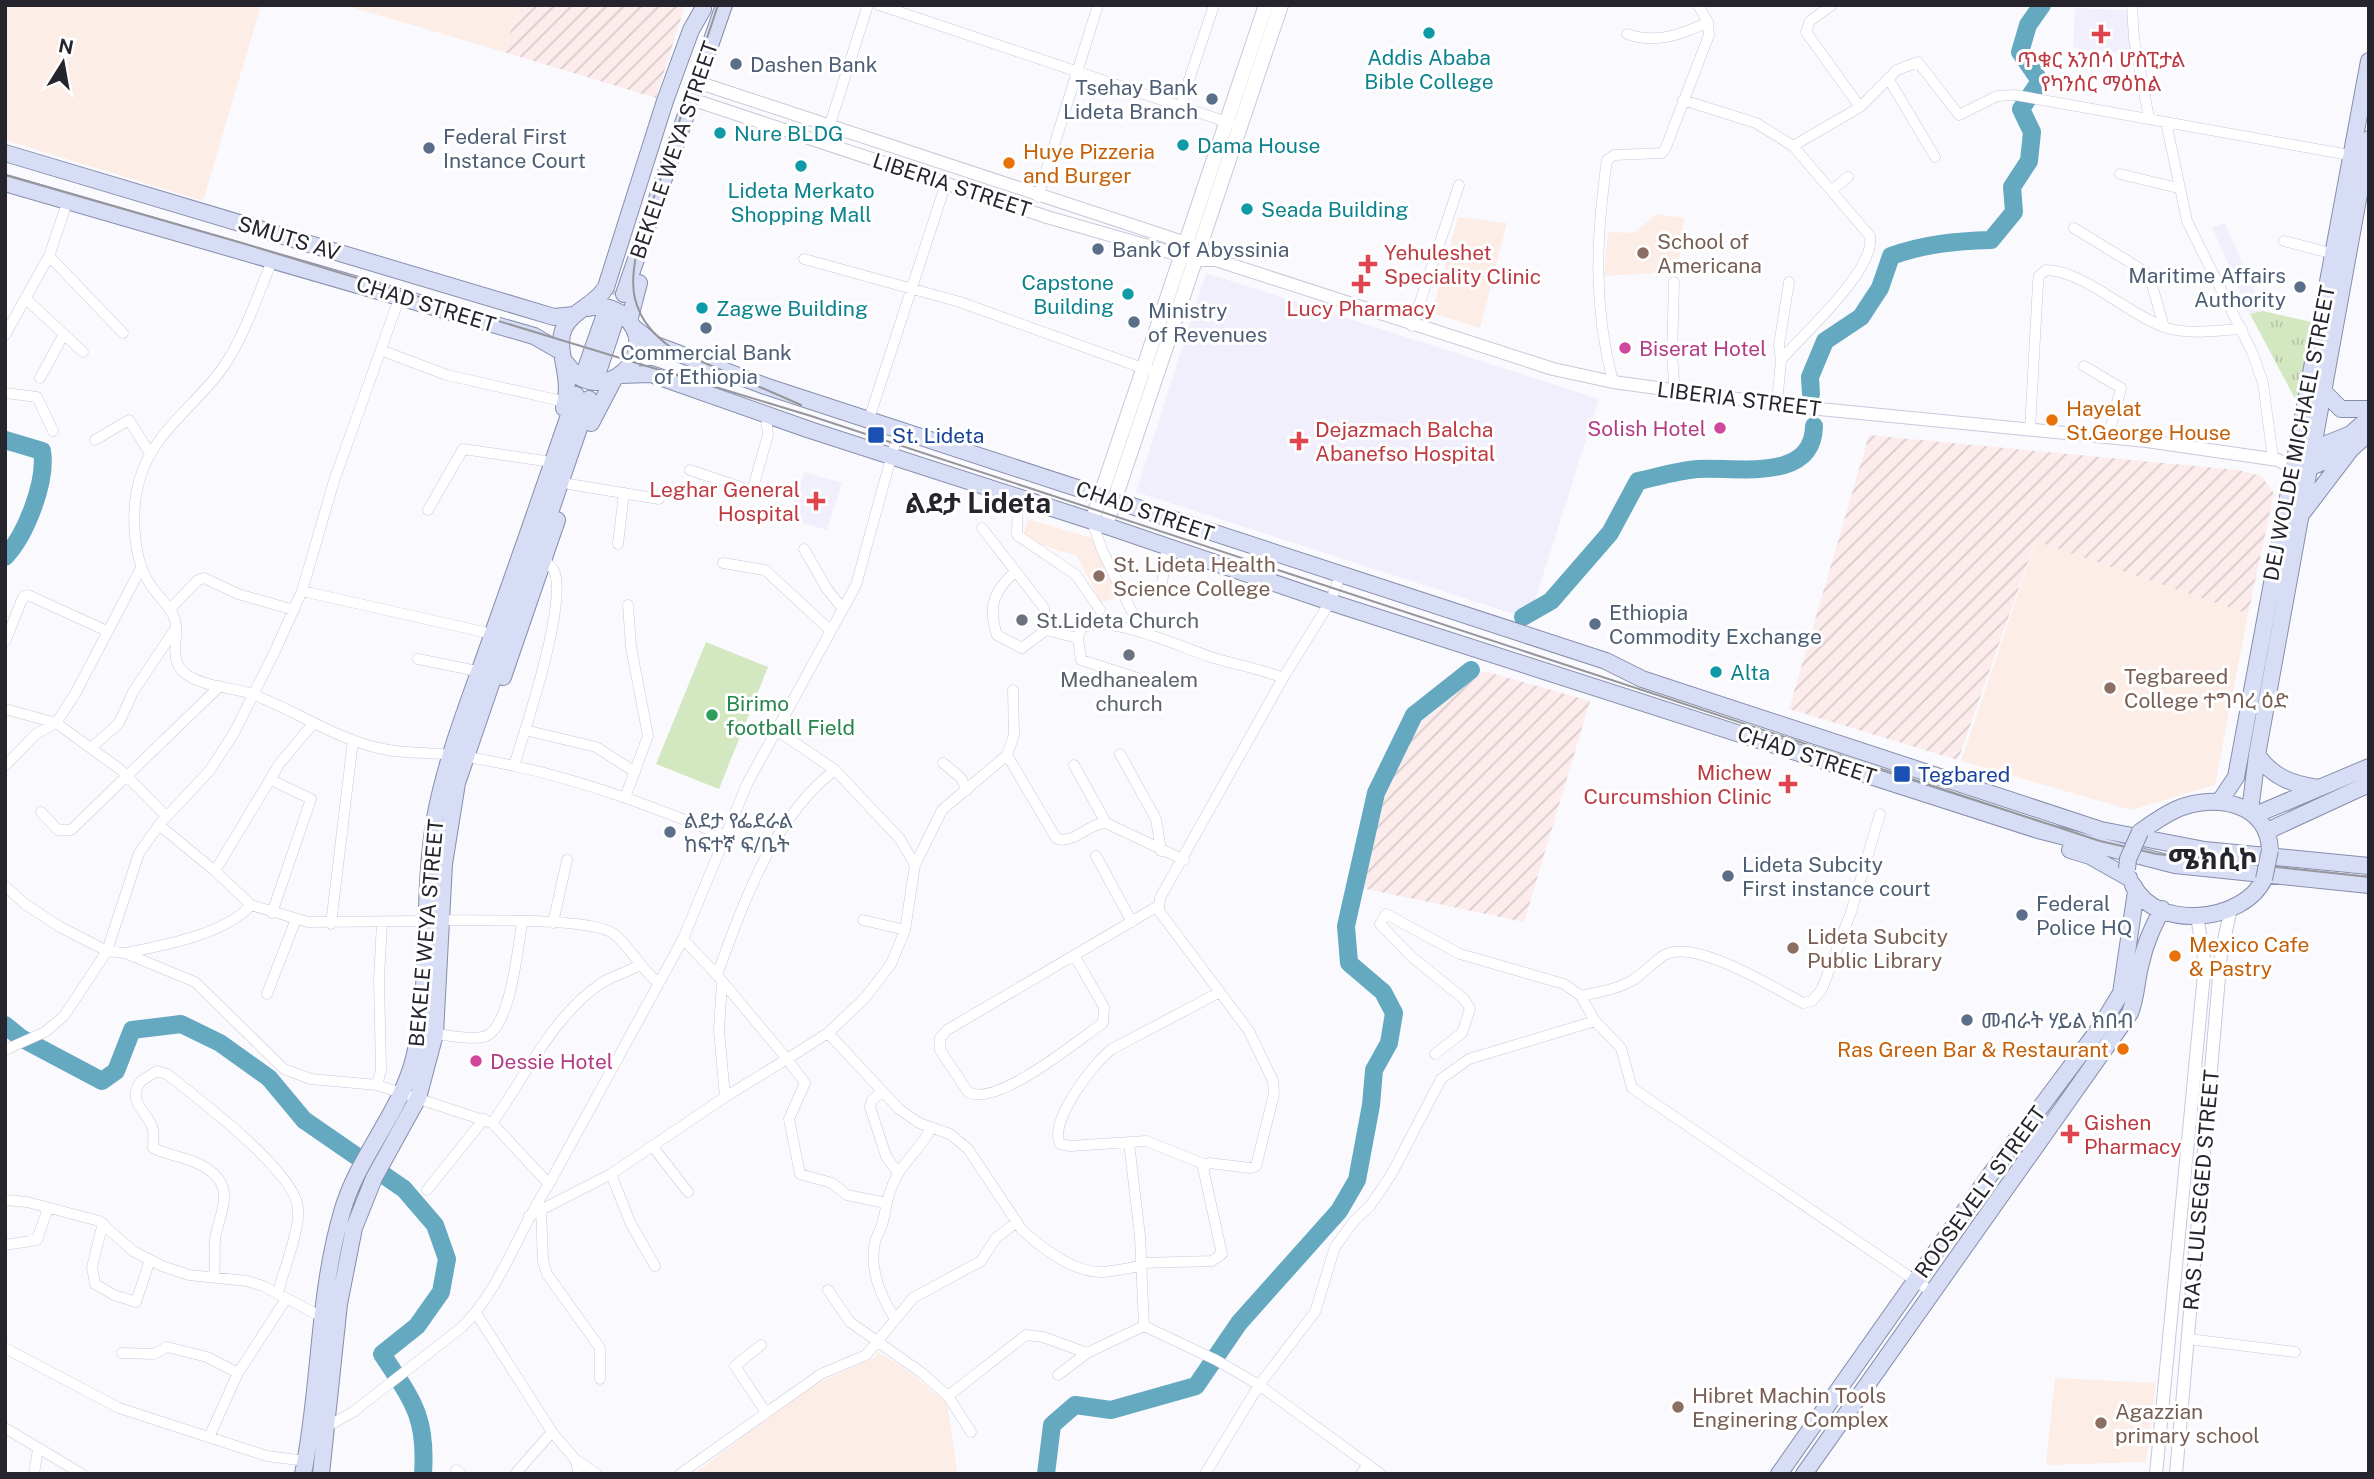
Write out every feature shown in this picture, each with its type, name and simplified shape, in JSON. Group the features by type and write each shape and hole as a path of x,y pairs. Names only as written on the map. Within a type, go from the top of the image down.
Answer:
{"main road":[{"name":"BEKELE WEYA STREET","path":"704,7 619,292 724,5"},
{"path":"1098,526 1234,124 1266,5"},
{"path":"1234,124 1281,5"},
{"path":"458,756 485,701 531,560 577,399 563,356 563,331 580,312 600,298 606,287 665,102 691,30 704,7"},
{"name":"DEJ WOLDE MICHAEL STREET","path":"2220,801 2236,777 2263,626 2303,461 2358,157 2369,61"},
{"path":"591,373 633,300 673,176 689,105"},
{"name":"DEJ WOLDE MICHAEL STREET","path":"2358,157 2369,139"},
{"name":"SMUTS AV","path":"5,153 554,317 580,312"},
{"name":"CHAD STREET","path":"5,183 534,336 563,356"},
{"path":"485,701 499,687 596,408 617,377 630,365 635,354 612,309 598,306 580,312"},
{"name":"CHAD STREET","path":"621,322 665,349 1340,576 1623,668 1644,672 2102,823 2144,829"},
{"path":"563,356 575,373 587,380 617,377"},
{"name":"CHAD STREET","path":"617,377 651,374 891,457 1018,496 1098,526 1167,546 1330,602 2038,830 2144,859 2202,869 2369,885"},
{"path":"2315,388 2341,408 2359,412 2369,410"},
{"name":"BEKELE WEYA STREET","path":"304,1467 322,1317 341,1215 361,1165 410,1096 434,921 435,817 458,756 469,698 577,399"},
{"path":"469,698 472,670 484,632 545,461 577,399"},
{"path":"2303,461 2351,434 2369,418"},
{"path":"2301,514 2351,449 2369,433"},
{"path":"2303,461 2351,449"},
{"name":"DEJ WOLDE MICHAEL STREET","path":"2253,813 2257,755 2301,514 2303,461"},
{"path":"2263,626 2280,629"},
{"name":"CHAD STREET","path":"1623,668 1642,678 2077,823 2205,850 2369,866"},
{"name":"CHAD STREET","path":"1576,680 1622,705 2090,856 2131,879"},
{"path":"2257,755 2269,770 2291,783 2320,788"},
{"path":"2253,813 2269,842 2263,881 2251,897 2231,908 2197,916 2162,909 2131,879 2131,851 2144,829 2179,808 2220,801 2253,813 2369,767"},
{"path":"2269,842 2369,784"},
{"path":"2269,842 2369,858"},
{"name":"ROOSEVELT STREET","path":"1779,1474 1990,1175 2099,1029 2121,993 2131,879"},
{"path":"2263,881 2369,894"},
{"name":"ROOSEVELT STREET","path":"1804,1474 2130,1013 2137,998 2140,966 2147,940 2162,909"},
{"path":"321,1474 344,1275 354,1228 435,1034 434,921"},
{"path":"1990,1175 2007,1187"}],"street":[{"path":"824,143 867,5"},
{"path":"879,5 1234,124"},
{"path":"1038,197 1098,5"},
{"path":"1180,107 1213,5"},
{"path":"1613,382 1604,346 1597,291 1607,160 1614,155 1662,153 1709,35 1708,22 1698,5"},
{"path":"1832,5 1810,21 1806,33 1860,107"},
{"path":"2132,5 2134,39 2149,118"},
{"path":"1627,34 1658,40 1708,22"},
{"path":"1793,146 1860,107 1888,78 1905,65 1918,62 1959,115 1997,96 2015,95 2358,157"},
{"path":"1888,78 1936,157"},
{"name":"LIBERIA STREET","path":"697,82 1412,326 1553,369 1675,392 2108,437 2303,461"},
{"path":"1683,100 1756,123 1793,146 1870,236 1871,250 1844,290 1781,360"},
{"name":"LIBERIA STREET","path":"689,105 824,143 979,194 1192,252"},
{"path":"2166,122 2178,187 2193,233 2242,329 2263,383 2276,459"},
{"path":"2120,174 2178,187"},
{"path":"1832,190 1848,177"},
{"path":"979,194 983,178"},
{"path":"869,419 946,183"},
{"path":"1412,326 1459,186"},
{"path":"5,335 49,256 68,200"},
{"path":"2074,228 2144,271 2152,285 2164,327"},
{"path":"2284,242 2340,255"},
{"path":"49,256 123,333"},
{"path":"273,259 241,339 200,398 149,452 135,506 141,568 160,600 170,609 175,628 174,651 178,665 186,674 253,695 312,725 353,740 384,749 458,756 514,766 626,795 725,836"},
{"path":"804,259 911,288 1151,371"},
{"path":"2030,429 2038,283 2042,272 2051,270 2079,279 2140,317 2164,327 2188,331 2242,329"},
{"path":"1674,282 1672,356 1675,392"},
{"path":"1777,404 1781,360 1779,345 1790,282"},
{"path":"10,1047 58,1024 107,951 139,853 166,816 210,770 234,733 302,591 338,471 383,351 400,296"},
{"path":"26,299 83,352"},
{"path":"40,378 64,334"},
{"path":"383,351 447,375 577,399"},
{"path":"2084,366 2121,388 2108,437"},
{"path":"5,393 37,397 53,431"},
{"path":"690,470 752,491 768,435 766,415"},
{"path":"94,440 129,420 149,452"},
{"path":"328,1426 391,1382 476,1313 502,1270 526,1218 549,1184 682,939 725,836 775,729 843,609 859,575 899,429"},
{"path":"428,510 463,449 545,461"},
{"path":"569,484 659,499"},
{"path":"618,544 624,493"},
{"path":"1018,496 1017,535 1076,575 1100,610"},
{"path":"1098,526 1131,610"},
{"path":"982,528 1044,608 1046,630"},
{"path":"1161,591 1167,546"},
{"path":"804,549 827,589 843,609"},
{"path":"514,766 550,645 556,583 555,573 543,559"},
{"path":"723,563 765,570 831,631"},
{"path":"5,766 36,734 56,723 75,694 141,568"},
{"path":"1015,572 996,590 993,599 991,613 997,635 1022,648 1046,630"},
{"path":"1074,955 1104,1007 1103,1023 1023,1079 985,1095 975,1096 968,1092 940,1050 940,1038 947,1030 1074,955 1132,922 1158,906 1283,678 1330,602 1340,576"},
{"path":"170,609 198,580 204,578 238,594 293,610"},
{"path":"302,591 484,632"},
{"path":"5,642 23,597 27,595 107,631"},
{"path":"626,795 648,736 631,647 628,605"},
{"path":"1138,678 1081,660 1078,638 1085,626 1120,628 1283,678"},
{"path":"91,748 119,723 139,681 175,628"},
{"path":"1046,630 1078,638"},
{"path":"418,659 472,670"},
{"path":"41,812 58,830 71,830 220,686"},
{"path":"526,1218 611,1174 653,1147 725,1097 828,1033 865,998 885,972 905,930 915,865 937,817 1007,755 1014,735 1013,690"},
{"path":"5,709 56,723 127,776 166,816"},
{"path":"215,871 280,763 312,725"},
{"path":"775,729 835,770 900,839 915,865"},
{"path":"525,730 596,747 635,772"},
{"path":"331,924 353,740"},
{"path":"1120,754 1156,819 1161,851"},
{"path":"1007,755 1056,838 1067,840 1094,825 1106,823"},
{"path":"943,764 961,778 967,790"},
{"path":"1074,765 1106,823 1184,860"},
{"path":"725,1097 719,1030 720,979 736,924 777,840 815,785 835,770"},
{"path":"271,780 311,799 272,913"},
{"path":"1581,996 1632,981 1663,956 1676,950 1692,951 1746,973 1803,1003 1812,1001 1822,989 1851,912 1880,814"},
{"path":"159,825 251,905 272,913 331,924 434,921 553,923 605,929 614,934 657,982"},
{"path":"1096,856 1132,922"},
{"path":"553,923 566,860"},
{"path":"5,886 25,904 60,927 107,951 125,953 195,982 284,1069 311,1079 377,1085 488,1121 549,1184"},
{"path":"125,953 216,928 236,919 251,905"},
{"path":"1158,906 1249,1031 1275,1087 1256,1166 1250,1168 1204,1164 1158,1144 1070,1146 1058,1141 1067,1108 1087,1074 1112,1049 1220,992"},
{"name":"RAS LULSEGED STREET","path":"2176,1474 2221,954 2231,908"},
{"path":"1435,1054 1462,1033 1470,1009 1464,999 1413,958 1380,924 1386,914 1460,954 1564,984 1581,996 1595,1021 1621,1048 1632,1088 1932,1292"},
{"name":"RAS LULSEGED STREET","path":"2156,1474 2205,964 2197,916"},
{"path":"267,994 296,919"},
{"path":"863,920 905,930"},
{"path":"377,1085 381,1070 379,979 382,922"},
{"path":"435,1034 481,1037 494,1031 503,1015 522,923"},
{"path":"682,939 720,979 805,1083 789,1119 800,1174 832,1183 847,1195 886,1203"},
{"path":"428,1190 488,1121 560,1022 600,984 622,976 639,965"},
{"path":"1205,1474 1259,1385 1315,1312 1335,1247 1370,1206 1391,1175 1441,1079 1469,1059 1595,1021"},
{"path":"828,1033 899,1109 931,1128 950,1134 968,1149 1017,1222 1032,1239 1082,1269 1105,1272 1141,1265 1212,1261 1222,1254 1204,1179 1204,1164"},
{"path":"214,1277 216,1234 225,1210 223,1188 219,1179 209,1170 153,1148 153,1129 138,1106 137,1086 157,1071 167,1074 244,1137 292,1188 298,1212 278,1292"},
{"path":"882,1092 872,1100 871,1110 886,1156 898,1173"},
{"path":"2190,1105 2209,1107"},
{"path":"895,1319 884,1302 873,1259 886,1203 898,1173 921,1147 931,1128"},
{"path":"1129,1143 1144,1326"},
{"path":"653,1147 688,1192"},
{"path":"2184,1168 2203,1168"},
{"path":"611,1174 630,1222 655,1266"},
{"path":"5,1200 103,1223 133,1251 150,1260 189,1275 247,1281 278,1292 286,1300 322,1317"},
{"path":"5,1245 37,1240 48,1208"},
{"path":"541,1209 543,1261 547,1273 600,1348 600,1379"},
{"path":"680,1474 765,1411 821,1374 866,1355 918,1295 981,1261 996,1238 1017,1222"},
{"path":"103,1223 92,1267 95,1284 114,1295 136,1302 150,1260"},
{"path":"828,1290 850,1322 922,1373 948,1396 971,1432"},
{"path":"209,1437 238,1373 286,1300"},
{"path":"476,1313 552,1432 575,1459 597,1474"},
{"path":"1144,1326 1216,1360 1259,1385 1381,1474"},
{"path":"1058,1375 1087,1353 1144,1326"},
{"path":"948,1396 1026,1335 1043,1337 1087,1353"},
{"path":"2167,1346 2188,1344 2295,1352"},
{"path":"761,1345 735,1366 765,1411"},
{"path":"122,1353 154,1354 167,1347 207,1357 238,1373"},
{"path":"5,1348 119,1408 304,1467"},
{"path":"5,1427 82,1474"},
{"path":"515,1474 552,1432"},
{"path":"34,1474 38,1449"},
{"path":"575,1459 579,1474"},
{"path":"1361,1474 1368,1464"}],"shaded area":[{"path":"5,5 261,5 203,201 5,140"},
{"path":"344,5 519,5 504,52"},
{"path":"519,5 685,5 656,98 504,52"},
{"name":"ጥቁር አንበሳ ሆስፒታል የካንሰር ማዕከል","path":"2075,8 2127,10 2131,53 2079,50 2073,46"},
{"name":"School of Americana","path":"1656,214 1684,218 1678,272 1604,276 1608,232 1634,233"},
{"path":"1458,217 1507,223 1480,328 1432,313"},
{"path":"2225,223 2263,311 2250,314 2212,227"},
{"name":"Dejazmach Balcha Abanefso Hospital","path":"1206,273 1599,399 1529,619 1136,492"},
{"path":"1869,435 2238,470 2261,476 2274,493 2248,614 2035,542 1958,760 1789,709"},
{"name":"Leghar General Hospital","path":"804,472 842,483 827,530 790,519"},
{"name":"St. Lideta Health Science College","path":"1028,519 1092,538 1121,596 1101,603 1077,556 1022,539"},
{"name":"Tegbareed College ተግባረ ዕድ","path":"2036,541 2248,614 2215,785 2131,810 1961,761"},
{"path":"1484,671 1590,701 1524,922 1362,888 1382,801 1417,725"},
{"path":"878,1352 903,1367 947,1403 957,1470 954,1474 694,1474 809,1387 874,1358"},
{"name":"Agazzian primary school","path":"2055,1378 2156,1383 2146,1462 2046,1465"}],"green space":[{"path":"2263,311 2316,323 2301,410 2250,314"},
{"name":"Birimo football Field","path":"706,642 768,667 719,789 656,764"}],"waterway":[{"path":"1811,394 1810,377 1825,341 1861,317 1880,288 1891,256 1940,244 1991,240 2014,212 2012,187 2029,161 2032,132 2021,109 2040,81 2020,52 2028,25 2042,5"},
{"path":"1523,617 1551,601 1610,533 1638,481 1697,469 1769,468 1786,464 1800,457 1810,444 1814,426"},
{"path":"5,440 42,451 43,463 38,492 27,522 5,557"},
{"path":"1046,1474 1052,1425 1075,1405 1111,1410 1196,1386 1239,1323 1339,1211 1357,1180 1371,1105 1374,1070 1389,1043 1394,1013 1383,992 1349,963 1346,926 1376,793 1414,715 1471,670"},
{"path":"5,1025 21,1038 102,1081 116,1071 132,1030 181,1024 220,1043 269,1078 304,1120 404,1189 435,1225 447,1259 441,1292 417,1326 382,1354 402,1384 420,1423 424,1454 423,1474"}],"tunnel":[{"path":"604,317 613,290"}],"tram line":[{"path":"718,5 637,251 633,284 635,299 650,328 673,349 801,405"},
{"path":"5,175 242,243 811,416 2100,841 2157,854 2369,877"}],"place":[{"name":"Addis Ababa Bible College","path":"1429,33"},
{"name":"ጥቁር አንበሳ ሆስፒታል የካንሰር ማዕከል","path":"2101,34"},
{"name":"Dashen Bank","path":"736,64"},
{"name":"Tsehay Bank Lideta Branch","path":"1212,99"},
{"name":"Nure BLDG","path":"720,133"},
{"name":"Dama House","path":"1183,145"},
{"name":"Federal First Instance Court","path":"429,148"},
{"name":"Huye Pizzeria and Burger","path":"1009,163"},
{"name":"Lideta Merkato Shopping Mall","path":"801,166"},
{"name":"Seada Building","path":"1247,209"},
{"name":"Bank Of Abyssinia","path":"1098,249"},
{"name":"School of Americana","path":"1643,253"},
{"name":"Yehuleshet Speciality Clinic","path":"1368,264"},
{"name":"Lucy Pharmacy","path":"1361,284"},
{"name":"Maritime Affairs Authority","path":"2300,287"},
{"name":"Capstone Building","path":"1128,294"},
{"name":"Zagwe Building","path":"702,308"},
{"name":"Ministry of Revenues","path":"1134,322"},
{"name":"Commercial Bank of Ethiopia","path":"706,328"},
{"name":"Biserat Hotel","path":"1625,348"},
{"name":"Hayelat St.George House","path":"2052,420"},
{"name":"Solish Hotel","path":"1720,428"},
{"name":"St. Lideta","path":"876,435"},
{"name":"Dejazmach Balcha Abanefso Hospital","path":"1299,441"},
{"name":"Leghar General Hospital","path":"816,501"},
{"name":"St. Lideta Health Science College","path":"1099,576"},
{"name":"St.Lideta Church","path":"1022,620"},
{"name":"Ethiopia Commodity Exchange","path":"1595,624"},
{"name":"Medhanealem church","path":"1129,655"},
{"name":"Alta","path":"1716,672"},
{"name":"Tegbareed College ተግባረ ዕድ","path":"2110,688"},
{"name":"Birimo football Field","path":"712,715"},
{"name":"Tegbared","path":"1902,774"},
{"name":"Michew Curcumshion Clinic","path":"1788,784"},
{"name":"ልደታ የፌደራል ከፍተኛ ፍ/ቤት","path":"670,832"},
{"name":"Lideta Subcity First instance court","path":"1728,876"},
{"name":"Federal Police HQ","path":"2022,915"},
{"name":"Lideta Subcity Public Library","path":"1793,948"},
{"name":"Mexico Cafe & Pastry","path":"2175,956"},
{"name":"መብራት ሃይል ክበብ","path":"1967,1020"},
{"name":"Ras Green Bar & Restaurant","path":"2123,1049"},
{"name":"Dessie Hotel","path":"476,1061"},
{"name":"Gishen Pharmacy","path":"2070,1134"},
{"name":"Hibret Machin Tools Enginering Complex","path":"1678,1407"},
{"name":"Agazzian primary school","path":"2101,1423"}],"district":[{"name":"ልደታ Lideta","path":"978,502"},
{"name":"ሜክሲኮ","path":"2213,858"}]}
